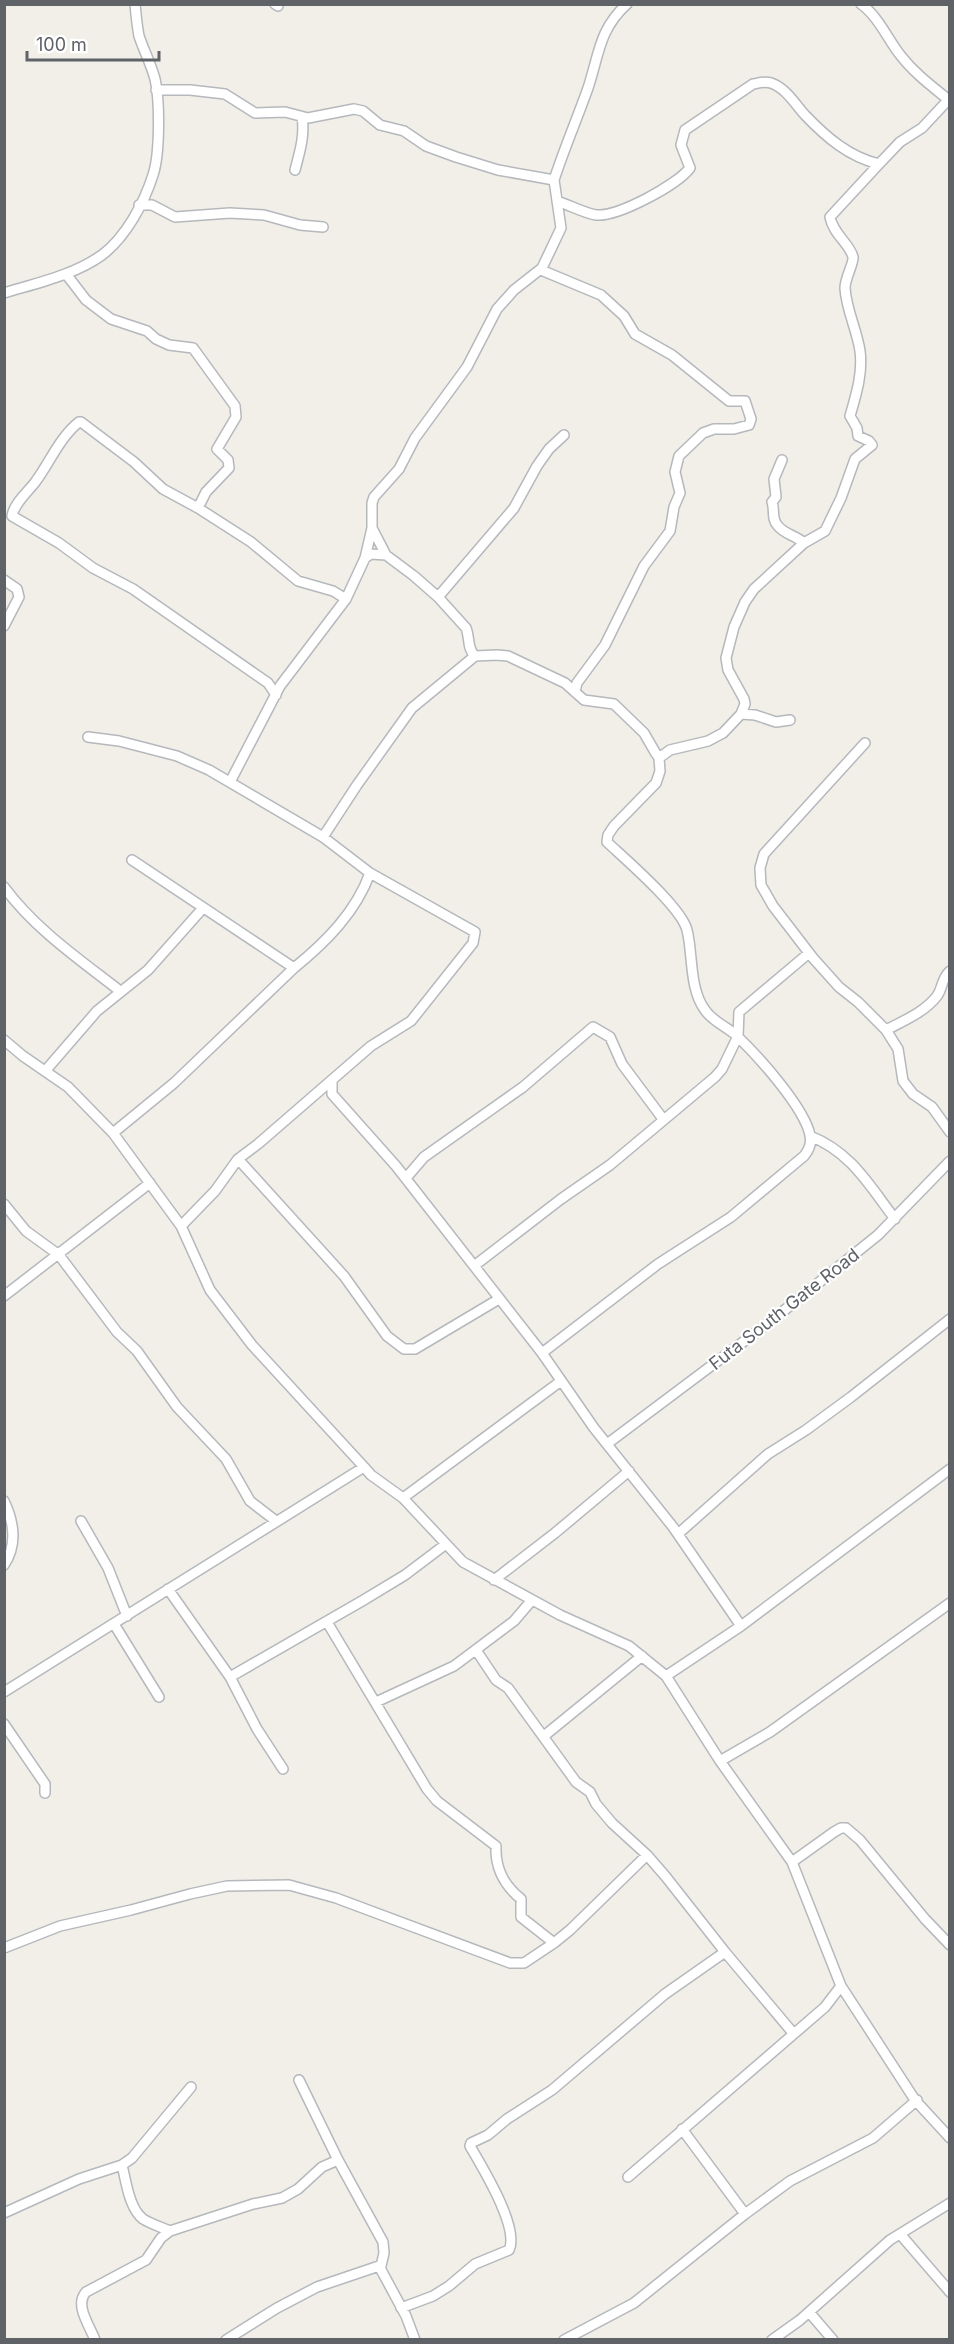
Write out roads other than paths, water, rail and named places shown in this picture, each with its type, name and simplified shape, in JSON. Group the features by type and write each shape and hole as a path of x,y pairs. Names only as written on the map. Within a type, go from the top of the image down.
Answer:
{"street":[{"path":"4,293 66,274 102,255 118,240 139,205 155,167 158,113 155,79 139,34 135,4"},
{"path":"230,782 276,695 346,598 365,558 372,528 374,497 399,469 415,438 467,367 497,309 514,290 541,270 561,228 554,180 588,87 598,48 608,23 627,4"},
{"path":"659,758 670,750 708,741 723,733 741,714 745,704 744,699 726,664 736,620 754,589 804,543 825,531 841,498 855,459 872,445 858,436 857,428 850,416 859,384 861,355 845,288 847,274 853,260 852,255 838,236 830,217 831,213 900,142 922,128 949,99 936,92 902,58 873,15 861,4"},
{"path":"557,201 597,215 611,213 642,201 674,184 690,168 681,145 685,130 753,84 764,82 772,83 789,95 806,116 845,151 879,164"},
{"path":"156,90 225,94 255,113 285,112 308,118 354,109 363,111 380,125 404,131 426,146 498,170 554,180"},
{"path":"295,170 304,129 302,117"},
{"path":"139,205 152,205 176,217 230,213 264,215 300,225 324,227"},
{"path":"541,270 601,295 624,316 635,334 672,355 729,401 744,401 751,419 749,426 714,429 703,433 679,456 675,472 680,494 674,507 670,531 644,566 615,629 577,683 574,692"},
{"path":"66,274 86,300 111,319 147,332 170,345 193,348 235,406 236,417 217,449 228,460 229,468 206,492 198,508"},
{"path":"276,695 268,683 133,589 93,568 53,539 14,518 12,514 62,442 79,422 134,462 163,489 198,508 250,542 298,581 333,591 346,598"},
{"path":"438,597 514,508 537,466 549,449 564,435"},
{"path":"782,460 774,479 776,497 772,502 773,515 777,526 804,543"},
{"path":"372,528 386,555 438,597 466,628 469,634 469,650 475,656"},
{"path":"365,558 371,554 386,555"},
{"path":"4,580 17,589 20,597 4,626"},
{"path":"323,837 412,708 475,656 508,656 565,683 584,700 593,703 608,703 620,708 644,733 659,758 660,771 656,783 614,826 608,835 607,842 677,912 687,928 691,969 701,1004 707,1013 738,1036 794,1103 810,1136 810,1145 804,1156 731,1217 658,1264 542,1353"},
{"path":"741,714 755,715 776,722 790,720"},
{"path":"88,737 119,741 177,756 230,782 323,837 370,873 476,932 476,936 411,1021 371,1046 238,1159 216,1191 181,1226"},
{"path":"865,744 770,847 760,861 761,885 809,953 839,987 886,1030 898,1049 903,1081 913,1094 932,1107 950,1132"},
{"path":"132,860 294,968"},
{"path":"112,1133 174,1083 294,968 315,951 346,917 365,886 370,873"},
{"path":"4,887 17,905 48,934 120,991"},
{"path":"46,1070 97,1011 148,970 203,908"},
{"path":"474,1266 561,1199 610,1165 722,1069 738,1036 739,1012 809,953"},
{"path":"886,1030 917,1013 936,996 942,980 950,972"},
{"path":"406,1178 424,1157 523,1087 593,1027 610,1037 622,1064 663,1119"},
{"path":"4,1040 68,1087 112,1133 181,1226 216,1299 252,1345 371,1475 403,1498 463,1562 532,1600 613,1638 642,1656 666,1676 720,1761 792,1862 841,1986 931,2120 950,2138"},
{"path":"332,1080 332,1094 406,1178 542,1353 607,1444 678,1534 741,1626"},
{"path":"315,1095 332,1094"},
{"path":"810,1136 829,1143 854,1165 895,1219"},
{"path":"238,1159 344,1276 387,1336 404,1349 415,1349 499,1299"},
{"name":"Futa South Gate Road","path":"607,1444 771,1321 878,1235 950,1161"},
{"path":"4,1296 150,1182"},
{"path":"4,1204 26,1231 59,1255 122,1339 137,1351 177,1407 226,1459 250,1501 276,1521"},
{"path":"678,1534 768,1454 851,1397 950,1319"},
{"path":"403,1498 561,1382"},
{"path":"4,1692 364,1467"},
{"path":"666,1676 741,1626 950,1469"},
{"path":"494,1580 629,1471"},
{"path":"4,1501 13,1526 14,1543 4,1564"},
{"path":"81,1521 108,1568 127,1616"},
{"path":"230,1677 405,1575 446,1544"},
{"path":"168,1589 230,1677 257,1729 283,1769"},
{"path":"376,1702 408,1686 440,1674 514,1621 532,1600"},
{"path":"720,1761 770,1732 950,1603"},
{"path":"327,1622 427,1789 438,1801 496,1846 497,1864 504,1883 521,1899 521,1917 554,1943"},
{"path":"114,1624 159,1697"},
{"path":"476,1650 496,1680 508,1688 578,1785 590,1792 596,1804 612,1823 647,1855 793,2033"},
{"path":"544,1736 600,1693 642,1656"},
{"path":"4,1724 45,1784 45,1793"},
{"path":"792,1862 834,1832 846,1828 860,1839 950,1945"},
{"path":"4,1948 60,1926 218,1888 254,1885 302,1887 510,1963 524,1963 578,1923 647,1855"},
{"path":"401,2308 443,2290 475,2264 509,2250 512,2239 504,2211 470,2144 488,2135 507,2119 552,2090 665,1994 725,1952"},
{"path":"628,2177 825,2007 841,1986"},
{"path":"226,2340 277,2308 318,2288 381,2266 384,2253 383,2242 338,2160 299,2080"},
{"path":"4,2213 79,2178 122,2165 141,2149 191,2087"},
{"path":"564,2340 634,2303 790,2181 873,2138 917,2100"},
{"path":"682,2129 745,2214"},
{"path":"95,2340 81,2306 82,2296 102,2282 146,2260 161,2238 170,2231 254,2204 282,2198 298,2189 322,2167 338,2160"},
{"path":"122,2165 132,2202 138,2213 146,2221 170,2231"},
{"path":"772,2340 809,2312 900,2234 950,2203"},
{"path":"900,2234 950,2292"},
{"path":"379,2266 415,2340"},
{"path":"809,2312 833,2340"}]}
